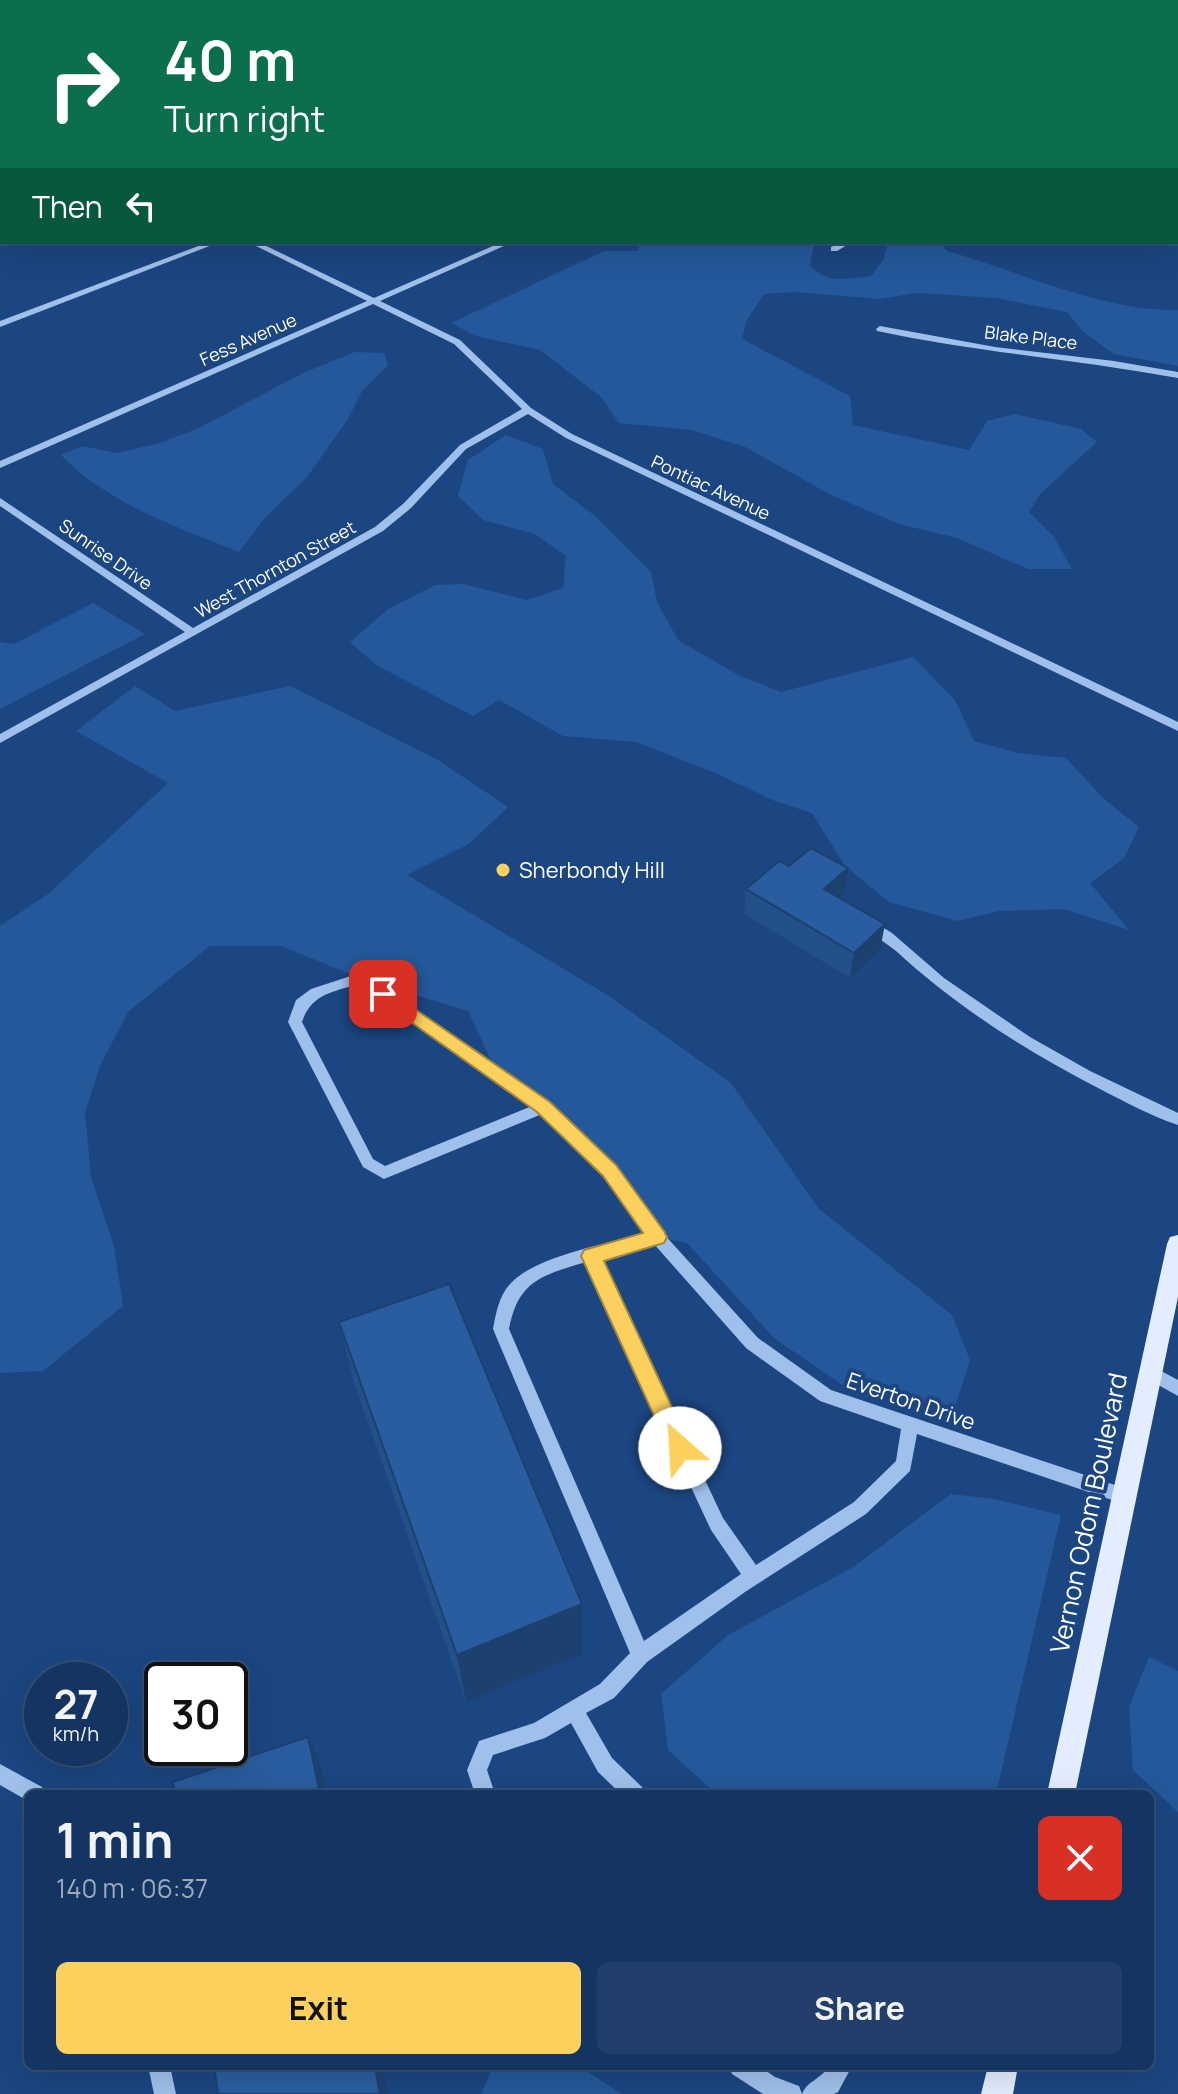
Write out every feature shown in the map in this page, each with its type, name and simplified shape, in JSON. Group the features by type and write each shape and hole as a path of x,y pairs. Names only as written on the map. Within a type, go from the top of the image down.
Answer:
{"main road":[{"name":"Vernon Odom Boulevard","path":"1062,1790 1178,1244"},
{"path":"997,2094 1002,2070"}],"street":[{"path":"0,324 211,244"},
{"name":"Pontiac Avenue","path":"256,244 457,342 528,410 569,436 1178,727"},
{"name":"Fess Avenue","path":"0,465 504,244"},
{"path":"834,249 844,244"},
{"name":"Blake Place","path":"880,329 995,350 1089,360 1178,375"},
{"name":"West Thornton Street","path":"0,739 379,529 407,506 463,447 528,410"},
{"name":"Sunrise Drive","path":"0,501 193,633"},
{"path":"854,915 875,928 938,981 1011,1032 1119,1094 1178,1119"},
{"name":"Everton Drive","path":"544,1107 384,1173 368,1163 295,1022 301,1004 316,993 360,978 544,1107 610,1171 657,1237 752,1343 826,1396 1124,1496"},
{"path":"640,1655 501,1329 505,1305 520,1284 548,1269 657,1237"},
{"path":"591,1256 717,1524 754,1577"},
{"path":"1150,1372 1178,1389"},
{"path":"484,1790 477,1770 486,1748 538,1731 607,1691 640,1655 860,1508 886,1486 904,1465 910,1426"},
{"path":"574,1710 605,1765 631,1790"},
{"path":"0,1774 28,1790"},
{"path":"160,2070 165,2094"},
{"path":"746,2070 768,2085 791,2094"},
{"path":"813,2094 830,2084 839,2070"}],"shaded area":[{"path":"640,244 818,244 813,248 810,266 823,276 846,279 871,276 884,259 888,244 942,244 947,251 1061,289 1120,304 1178,310 1178,366 1114,354 1083,332 1067,312 996,298 917,293 879,299 794,292 764,294 747,320 742,339 850,396 853,425 969,450 987,421 1015,414 1081,429 1097,442 1041,493 1029,512 1054,537 1072,569 1028,569 957,538 899,524 831,495 745,447 692,430 619,423 601,397 540,350 476,336 451,323 604,251 637,251"},
{"path":"355,352 384,353 388,365 362,391 348,419 307,477 265,518 239,552 122,501 61,455 82,446 117,453 160,443 199,428 303,373"},
{"path":"506,435 543,449 553,484 595,516 651,572 657,602 678,640 740,676 781,692 913,657 955,700 974,741 1018,753 1066,758 1104,799 1139,827 1124,858 1090,883 1129,930 1064,909 999,911 957,921 889,902 845,866 812,813 775,801 636,742 563,736 499,700 473,716 376,665 350,642 388,609 435,585 463,584 527,600 563,588 566,556 535,534 483,520 458,496 468,460"},
{"path":"93,603 145,634 0,709 0,642 14,644"},
{"path":"135,686 175,711 290,686 438,760 508,807 469,844 407,875 609,996 731,1083 819,1209 952,1315 970,1360 952,1416 857,1395 774,1338 687,1243 657,1237 610,1170 497,1073 468,1011 360,978 281,946 210,946 128,1012 100,1066 85,1112 91,1177 114,1246 123,1306 43,1371 0,1373 0,926 48,894 168,783 76,731"},
{"path":"951,1494 994,1499 1061,1515 997,1790 712,1790 668,1750 661,1694 728,1635 855,1566"},
{"path":"1149,1657 1178,1671 1178,1812 1133,1770 1129,1707"},
{"path":"492,2070 586,2070 621,2094 481,2094"}],"building":[{"path":"811,848 848,868 824,889 885,924 854,953 746,889 779,861 789,866"},
{"path":"449,1284 582,1604 457,1655 339,1322"},
{"path":"308,1737 319,1790 174,1790 173,1782 221,1766 248,1766 248,1757"},
{"path":"215,2070 376,2070 380,2094 218,2094"}],"place":[{"name":"Sherbondy Hill","path":"503,870"}],"route":[{"path":"383,994 544,1107 610,1171 657,1237 591,1256 680,1448"}]}
